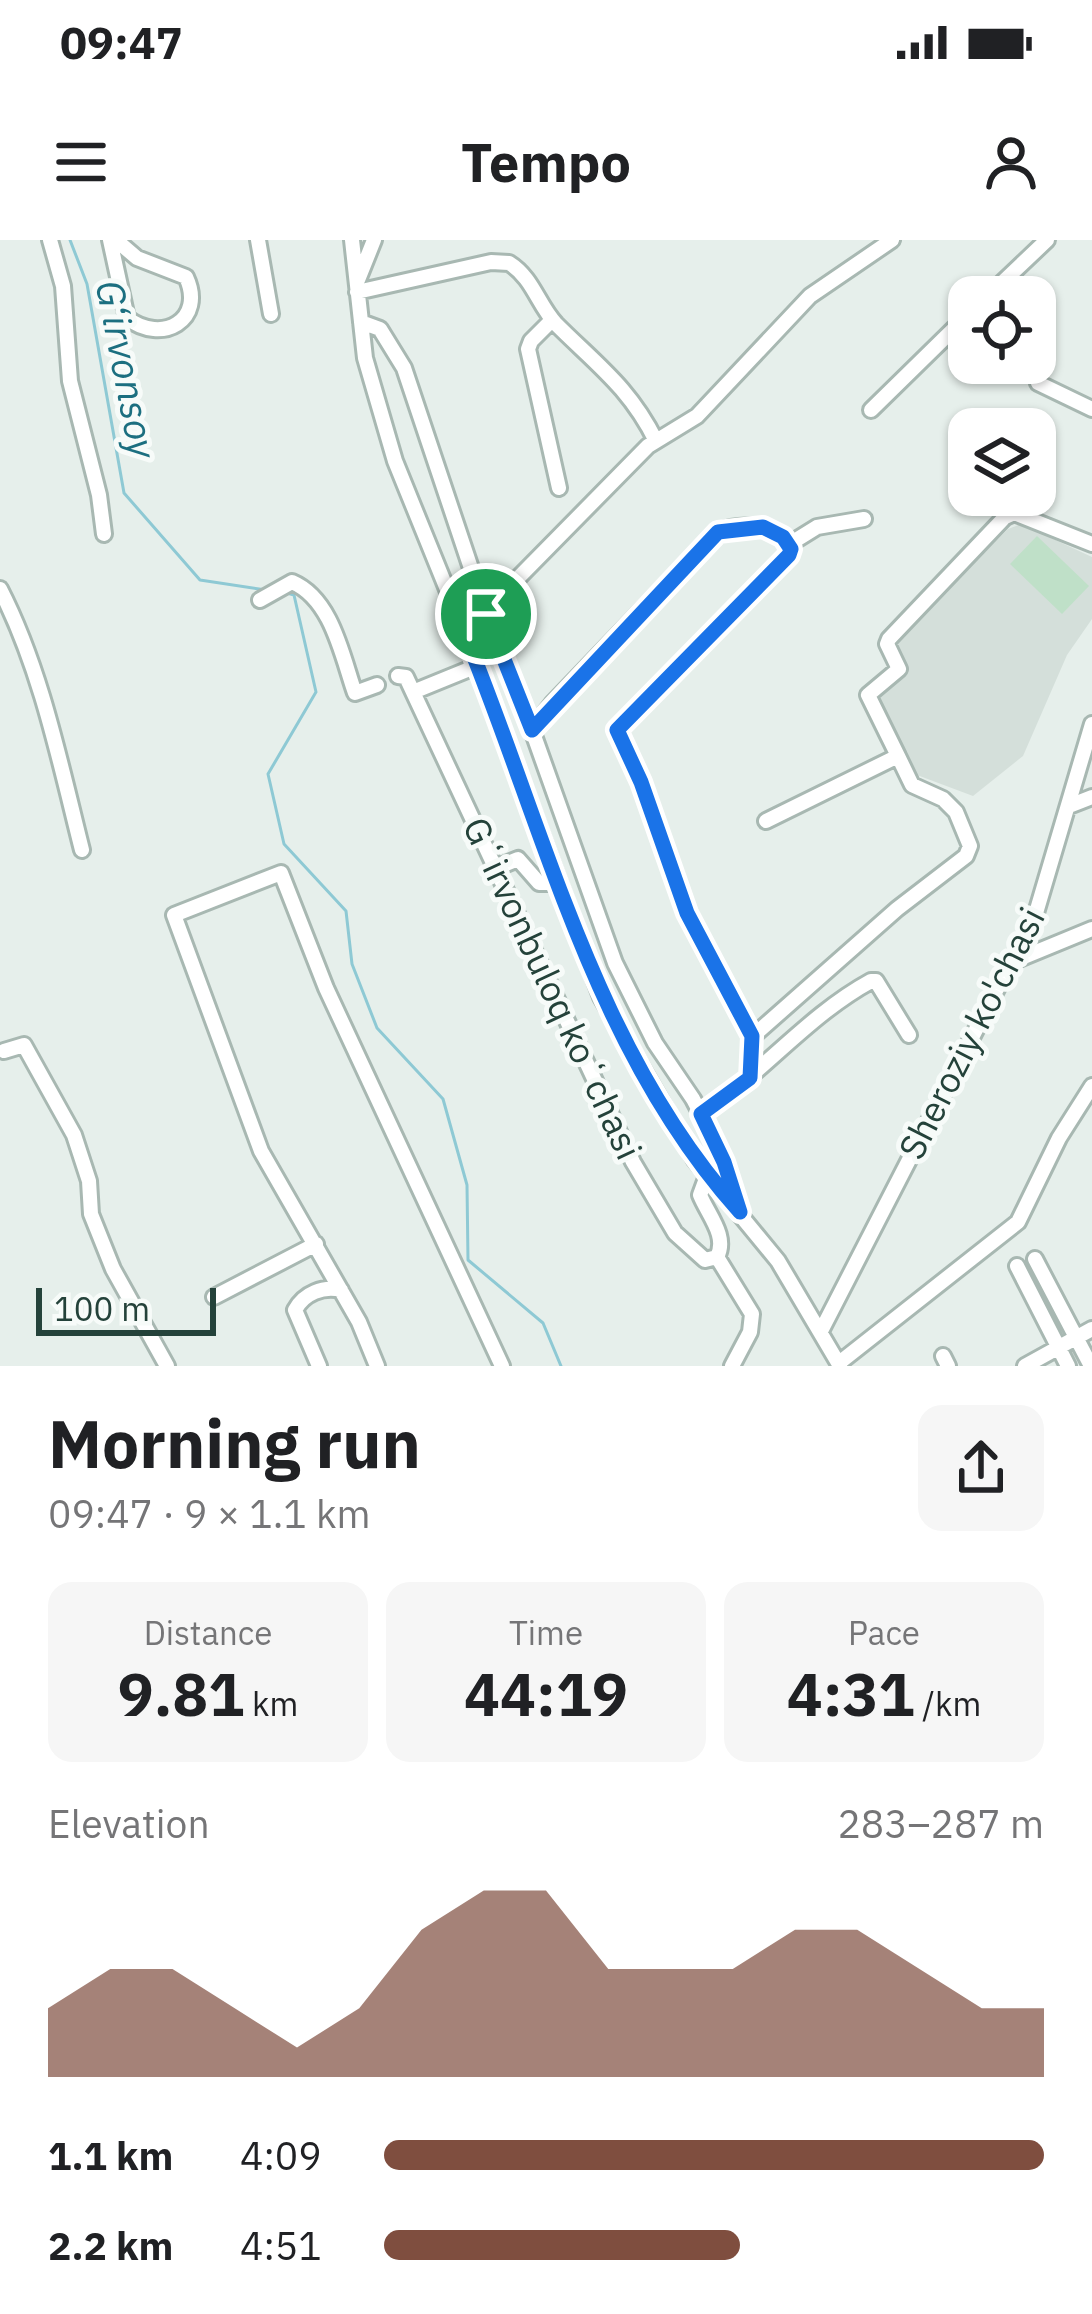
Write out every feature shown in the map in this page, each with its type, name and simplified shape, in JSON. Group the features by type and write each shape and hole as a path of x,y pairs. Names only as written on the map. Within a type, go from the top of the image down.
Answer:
{"street":[{"path":"50,240 63,286 70,381 104,534"},
{"path":"113,240 137,258 186,277 193,291 182,320 154,331 127,318 113,240"},
{"path":"258,240 272,314"},
{"path":"352,240 365,358 394,461 464,632 601,997 707,1176 778,1261 840,1364 1018,1222 1059,1138 1092,1086"},
{"path":"356,288 374,240"},
{"path":"464,632 656,441 697,416 810,296 892,240"},
{"path":"1009,276 1047,240"},
{"path":"356,288 502,261 517,268 552,320 636,402 656,441"},
{"path":"552,320 528,350 559,488"},
{"path":"361,322 380,329 404,368 486,614 615,963 655,1043 701,1114 724,1162 740,1212"},
{"path":"871,410 948,335"},
{"path":"1039,384 1092,409"},
{"path":"752,1036 897,908 966,856 970,846 956,812 943,799 912,784 868,694 899,668 886,644 889,639 1005,517 1014,513 1092,544"},
{"path":"788,545 818,527 864,519"},
{"path":"532,730 718,532 763,527 783,537 789,555 617,730 641,782 687,913 752,1036 750,1078"},
{"path":"260,600 292,581 302,586 327,616 355,693 377,685"},
{"path":"0,589 18,623 82,850"},
{"path":"413,692 467,670"},
{"name":"Gʻirvonbuloq koʻchasi","path":"398,676 406,677 652,1197 675,1233 705,1260 716,1257 722,1247 700,1195 707,1176"},
{"name":"Sheroziy ko'chasi","path":"821,1331 1036,913 1092,724"},
{"path":"766,821 898,756"},
{"path":"1069,806 1092,797"},
{"path":"496,868 518,859 539,883 559,883"},
{"path":"377,1366 341,1290 261,1151 173,915 281,873 326,988 502,1366"},
{"path":"1007,964 1092,929"},
{"path":"701,1114 750,1078 841,997 874,980 909,1035"},
{"path":"4,1051 25,1045 53,1094 83,1161 92,1214 107,1255 166,1366"},
{"path":"214,1297 316,1244"},
{"name":"Gʻirvonbuloq koʻchasi","path":"716,1257 752,1314 750,1332 732,1366"},
{"path":"1035,1258 1091,1366"},
{"path":"1017,1266 1068,1366"},
{"path":"319,1366 295,1310 300,1300 321,1289 341,1290"},
{"path":"1025,1366 1092,1329"}],"shaded area":[{"path":"1021,524 1092,557 1092,619 1067,655 1023,756 973,796 917,775 873,695 905,672 891,646 1008,529"}],"green space":[{"path":"1037,536 1089,586 1062,614 1010,564"}],"waterway":[{"name":"G‘irvonsoy","path":"70,240 87,284 124,493 200,580 266,590"},
{"name":"G‘irvonsoy","path":"287,593 294,595 316,692 268,774 284,844 346,911 352,964 377,1028 443,1099 467,1185 468,1260 543,1323 561,1366"}],"route":[{"path":"763,527 783,537 791,549 617,730 641,782 687,913 752,1036 750,1078 701,1114 724,1162 740,1212 695,1160 601,997 464,632 486,614 532,730 718,532 763,527"}]}
